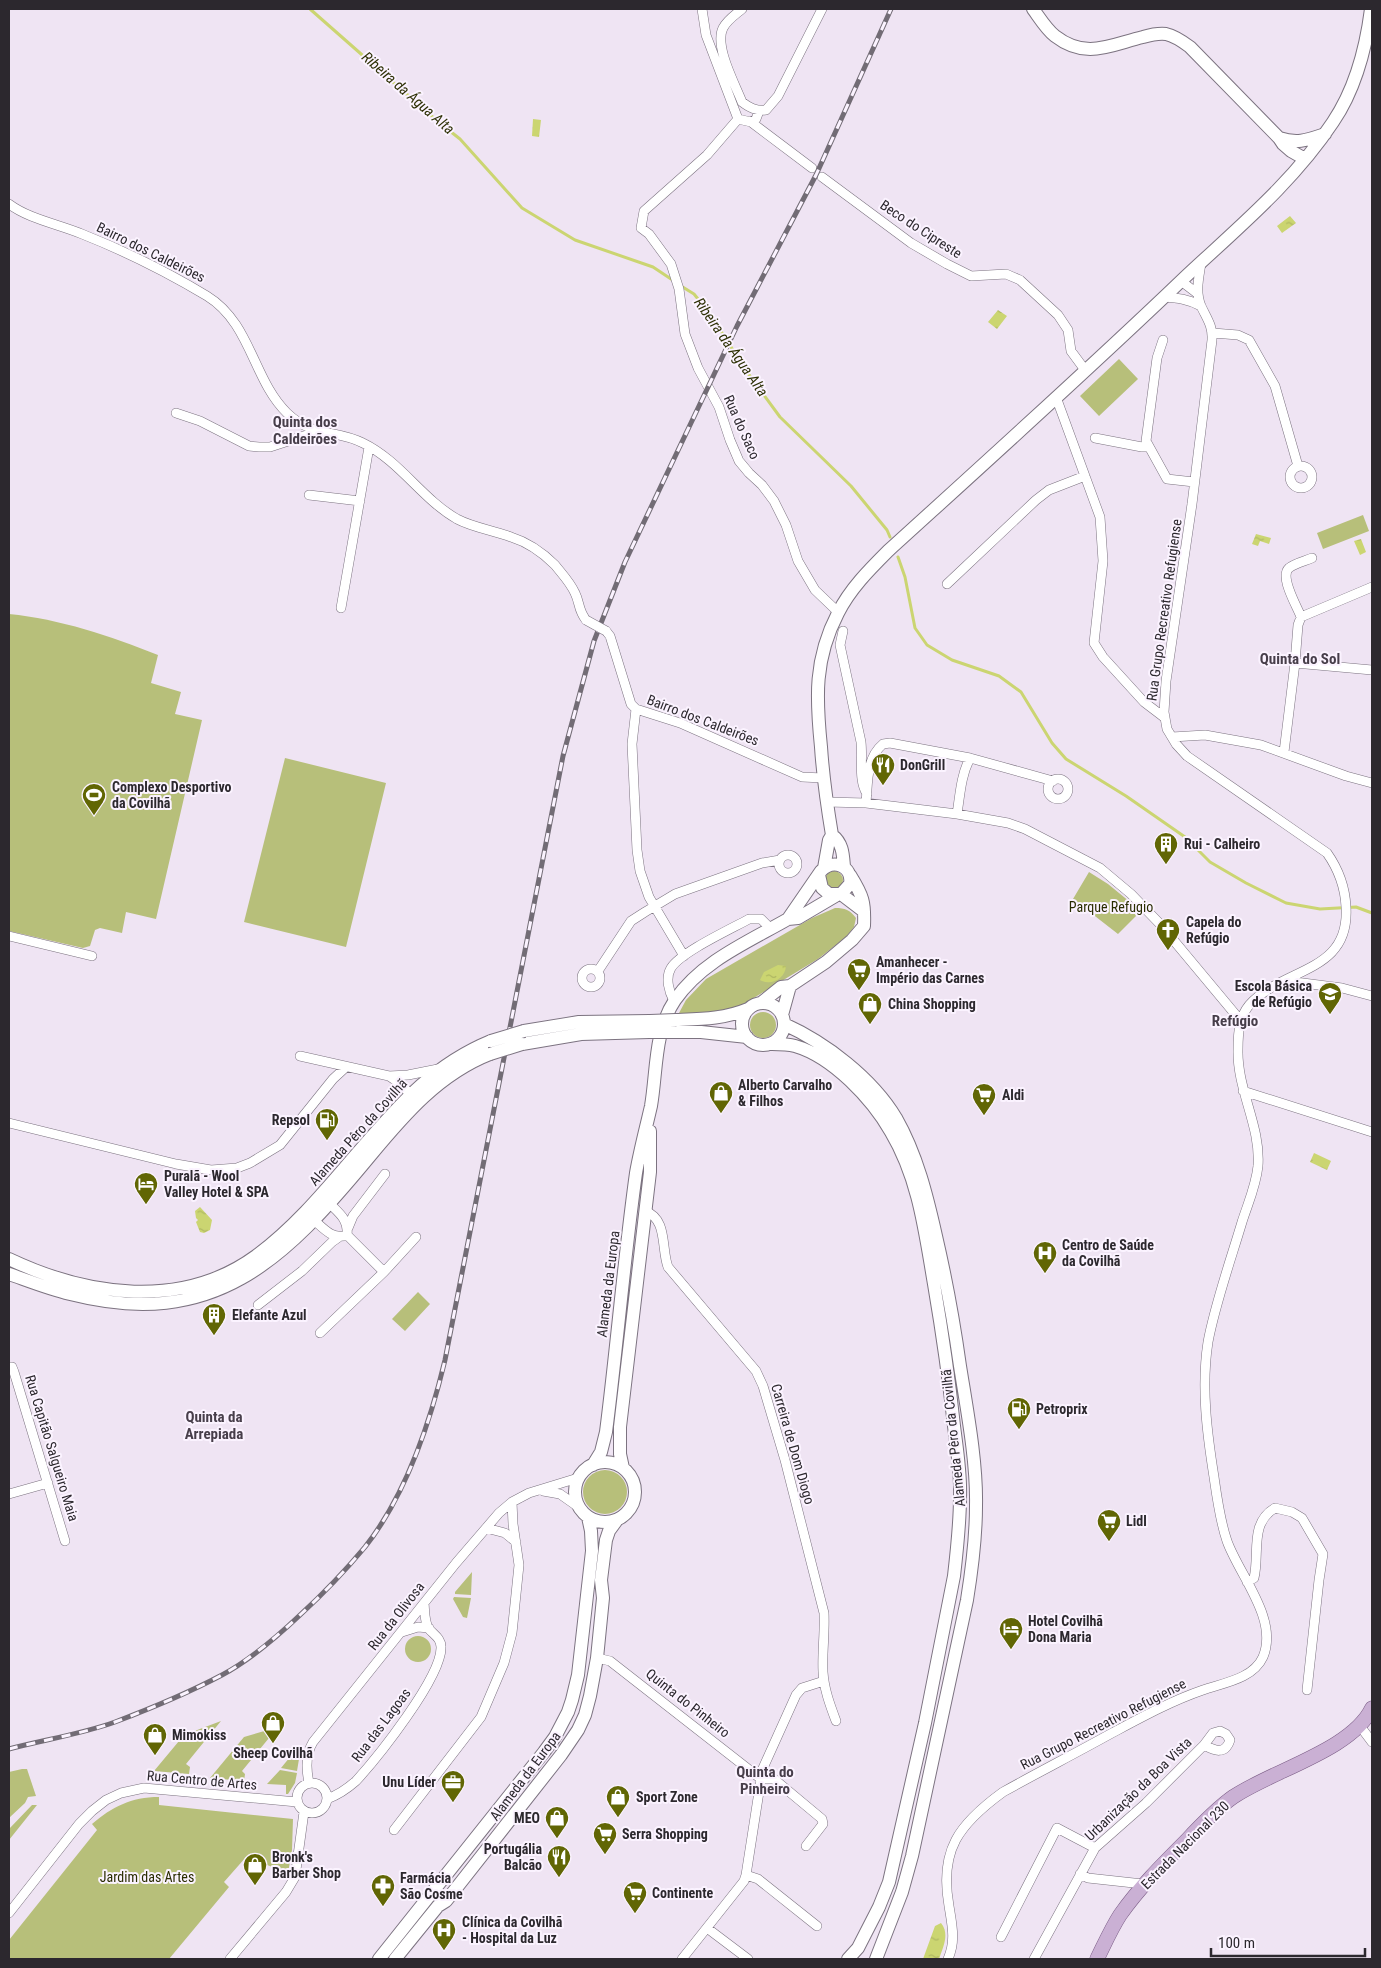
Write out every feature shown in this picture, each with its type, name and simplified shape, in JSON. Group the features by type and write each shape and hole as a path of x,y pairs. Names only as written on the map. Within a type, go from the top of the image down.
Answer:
{"main road":[{"path":"1032,9 1054,35 1081,49 1097,50 1154,34 1164,34 1178,38 1190,47 1285,142 1297,146 1305,159"},
{"path":"862,910 839,895 829,894 822,888 822,872 832,834 823,778 816,702 825,643 838,612 862,578 888,551 1288,181 1334,121 1361,64 1371,9"},
{"path":"1285,142 1304,141 1325,134"},
{"path":"1285,142 1290,159 1288,181"},
{"path":"832,834 838,839 842,848 847,871 848,888 839,895"},
{"path":"761,1003 781,987 790,986 826,962 852,940 864,926 862,896 847,871 834,864 822,872"},
{"name":"Alameda da Europa","path":"788,919 822,872"},
{"name":"Alameda da Europa","path":"395,1959 438,1906 446,1901 568,1746 585,1715 597,1658 603,1598 601,1580 606,1540 609,1531 617,1520 630,1509 634,1502 634,1483 623,1468 620,1454 620,1427 650,1172 651,1106 659,1038 674,1001 697,973 713,962 771,928 788,919 798,918 839,895"},
{"path":"772,1044 781,1036 790,986"},
{"name":"Alameda Pêro da Covilhã","path":"9,1259 72,1283 118,1291 162,1292 197,1285 218,1278 248,1262 278,1238 318,1199 410,1094 440,1068 476,1047 490,1047 579,1022 675,1026 733,1015 761,1003 773,1006 783,1020 834,1053 877,1094 895,1118 924,1182 948,1289 972,1448 977,1504 967,1600 912,1856 902,1892 876,1959"},
{"path":"747,1038 742,1028 742,1021 748,1009"},
{"name":"Alameda Pêro da Covilhã","path":"675,1026 701,1032 747,1038 754,1044 794,1046 816,1056 841,1073 861,1092 891,1132 915,1186 925,1229 943,1340 958,1461 960,1496 959,1536 954,1576 902,1832 889,1882 879,1907 858,1948 848,1959"},
{"name":"Alameda Pêro da Covilhã","path":"9,1274 69,1294 138,1304 185,1300 223,1289 246,1277 286,1247 330,1203 411,1109 449,1076 490,1047"},
{"name":"Alameda da Europa","path":"578,1478 584,1470 593,1465 601,1452 606,1432 636,1171 651,1106"},
{"path":"593,1465 608,1462 623,1468"},
{"path":"578,1478 574,1492 577,1506 588,1517 602,1522 617,1520"},
{"name":"Alameda da Europa","path":"379,1959 544,1752 555,1737 568,1712 578,1675 592,1551 588,1517"},
{"name":"Estrada Nacional 230","path":"1097,1959 1119,1917 1143,1884 1203,1823 1232,1798 1253,1785 1340,1742 1367,1719 1372,1708"}],"street":[{"path":"702,9 706,35 738,119 751,122 812,168"},
{"path":"742,9 726,23 722,30 720,46 742,102 750,108 760,111 766,110 778,96 822,9"},
{"path":"751,122 756,119 760,111"},
{"name":"Rua do Saco","path":"738,119 707,155 644,212 641,228 649,234 671,264 679,289 685,334 698,368 719,407 739,461 748,473 762,485 774,501 786,525 798,561 815,590 838,612"},
{"name":"Beco do Cipreste","path":"822,177 911,243 947,264 971,276 1006,274 1020,280 1058,314 1068,330 1071,351 1085,370"},
{"name":"Bairro dos Caldeirões","path":"9,204 45,221 107,244 209,297 228,315 244,337 276,399 287,413 302,425 316,432 338,435 362,442 394,465 430,500 458,519 511,537 533,547 554,564 569,582 576,594 580,612 586,620 606,631 610,636 631,704 636,709 680,723 802,776 823,778"},
{"name":"Rua Grupo Recreativo Refugiense","path":"948,1959 953,1948 953,1932 947,1898 946,1874 948,1861 961,1830 983,1806 1003,1792 1171,1702 1239,1678 1254,1668 1263,1657 1266,1644 1266,1630 1262,1610 1228,1541 1217,1497 1207,1429 1205,1397 1208,1343 1243,1221 1256,1183 1258,1162 1257,1137 1242,1091 1238,1061 1240,1020 1252,1002 1336,950 1342,936 1347,914 1346,900 1337,867 1326,853 1311,840 1187,756 1167,729 1165,718 1166,680 1213,333 1209,318 1201,306 1198,294 1201,263"},
{"path":"1181,281 1198,294"},
{"path":"1181,281 1190,300"},
{"path":"1164,297 1190,300 1201,306"},
{"path":"1213,333 1238,335 1249,340 1275,386 1298,466"},
{"path":"1163,340 1157,358 1146,441 1147,447 1167,479 1194,482"},
{"path":"1056,397 1100,517 1104,562 1094,643 1103,657 1144,702 1165,718"},
{"path":"176,413 200,421 250,446 270,447 316,432"},
{"path":"1095,438 1147,447"},
{"path":"341,608 369,446"},
{"path":"947,584 1036,500 1049,490 1085,476"},
{"path":"309,495 360,501"},
{"path":"1284,752 1298,625 1301,617 1286,582 1285,574 1289,568 1312,558"},
{"path":"1301,617 1372,587"},
{"path":"844,631 840,645 861,742 861,785 867,799"},
{"path":"1295,663 1372,670"},
{"path":"636,709 632,744 637,850 640,871 646,892 684,956"},
{"path":"1172,737 1205,735 1261,745 1346,776 1372,783"},
{"path":"867,799 872,755 883,744 890,743 970,758 1053,781"},
{"path":"957,814 962,782 970,758"},
{"path":"826,802 867,799 1008,823 1025,829 1100,868 1131,894 1160,924 1240,1020"},
{"path":"598,971 631,921 655,906 675,894 762,863 780,860"},
{"path":"674,1001 668,981 671,969 684,956 749,919 761,919 771,928"},
{"path":"9,936 92,956"},
{"path":"1288,979 1295,982 1342,988 1372,996"},
{"path":"300,1056 389,1076 440,1068"},
{"path":"9,1123 176,1164 211,1170 237,1168 250,1163 280,1145 333,1079 346,1067"},
{"path":"389,1076 402,1084 410,1094"},
{"path":"1242,1091 1372,1132"},
{"path":"258,1304 302,1271 332,1242 345,1233 354,1216 385,1174"},
{"path":"330,1203 345,1219 345,1233 384,1272"},
{"name":"Carreira de Dom Diogo","path":"645,1211 652,1213 660,1224 668,1267 756,1371 763,1386 785,1460 824,1613 824,1681 836,1721"},
{"path":"314,1220 328,1233 345,1233"},
{"path":"320,1333 384,1272 416,1237"},
{"name":"Rua Capitão Salgueiro Maia","path":"9,1367 12,1367 14,1372 65,1541"},
{"name":"Rua da Olivosa","path":"309,1783 307,1771 310,1748 424,1603 499,1513 512,1502 529,1493 578,1478"},
{"path":"9,1494 48,1483"},
{"path":"540,1491 560,1494 577,1506"},
{"path":"394,1830 481,1718 504,1663 512,1633 519,1565 512,1502"},
{"path":"1247,1582 1254,1578 1257,1534 1261,1520 1266,1513 1275,1508 1292,1512 1302,1518 1323,1554 1318,1580 1308,1690"},
{"path":"486,1528 504,1533 516,1542"},
{"name":"Rua das Lagoas","path":"327,1799 338,1795 356,1780 416,1704 436,1665 441,1647 438,1638 429,1628 425,1616 424,1603"},
{"path":"401,1632 418,1627 429,1628"},
{"name":"Quinta do Pinheiro","path":"597,1658 610,1660 760,1778 774,1780 822,1819 823,1824 806,1846"},
{"path":"682,1959 740,1887 746,1875 760,1778 796,1695 802,1688 824,1681"},
{"path":"1360,1726 1372,1742"},
{"name":"Urbanização da Boa Vista","path":"1034,1959 1095,1848 1146,1802 1204,1745"},
{"path":"309,1783 318,1784 322,1787 327,1799 321,1811 312,1814 304,1812 297,1802 299,1790 309,1783"},
{"name":"Rua Centro de Artes","path":"9,1913 79,1824 106,1800 121,1793 144,1788 297,1802"},
{"path":"230,1959 286,1892 295,1877 304,1812"},
{"path":"1001,1937 1057,1828 1095,1848"},
{"path":"1080,1874 1088,1878 1143,1884"},
{"path":"746,1875 758,1879 817,1926"},
{"path":"707,1928 748,1959"}],"green space":[{"path":"1119,359 1138,379 1099,416 1080,396"},
{"path":"1363,515 1369,531 1323,549 1317,533"},
{"name":"Complexo Desportivo da Covilhã","path":"9,614 28,616 85,629 158,655 151,683 181,692 175,714 202,720 156,919 126,912 122,933 100,928 95,930 90,946 83,948 9,931"},
{"path":"285,758 386,783 346,947 244,922"},
{"path":"834,871 840,874 843,880 840,886 834,889 828,886 825,880 828,874"},
{"name":"Parque Refugio","path":"1089,872 1108,884 1141,911 1118,934 1073,899"},
{"path":"835,908 844,909 852,913 856,918 854,927 846,937 818,959 737,1008 698,1014 679,1013 686,1000 706,979 812,918"},
{"path":"763,1012 772,1016 776,1025 772,1034 763,1038 754,1034 750,1025 754,1016"},
{"path":"418,1292 430,1304 405,1331 392,1319"},
{"path":"605,1470 617,1474 623,1480 627,1492 623,1504 617,1510 605,1514 593,1510 587,1504 583,1492 587,1480 593,1474"},
{"path":"472,1572 471,1595 455,1594 455,1592"},
{"path":"454,1597 471,1598 467,1618 463,1617 453,1599"},
{"path":"418,1636 427,1640 431,1649 427,1658 418,1662 409,1658 405,1649 409,1640"},
{"path":"221,1721 186,1764 190,1767 189,1774 154,1771 184,1735"},
{"path":"278,1727 242,1771 245,1774 244,1781 210,1778 244,1737"},
{"path":"299,1746 303,1749 297,1771 281,1768"},
{"path":"27,1769 36,1796 28,1797 25,1803 9,1818 9,1772"},
{"path":"280,1770 297,1773 295,1783 288,1794 286,1794 286,1785 267,1784"},
{"name":"Jardim das Artes","path":"149,1797 159,1797 159,1805 293,1819 292,1850 288,1873 246,1857 224,1882 229,1887 169,1959 9,1959 9,1940 97,1830 92,1824 122,1804"},
{"path":"32,1805 37,1805 9,1840 9,1829"}],"water":[{"path":"533,119 541,120 539,137 532,136"},
{"path":"1290,216 1296,223 1282,233 1277,226"},
{"path":"998,310 1007,316 997,329 988,322"},
{"path":"1256,534 1271,538 1269,544 1260,541 1258,546 1252,544"},
{"path":"1361,539 1366,552 1360,555 1354,541"},
{"path":"778,965 786,966 780,978 773,982 760,980 764,972"},
{"path":"1314,1153 1331,1161 1327,1170 1310,1162"},
{"path":"200,1207 212,1220 210,1230 204,1233 200,1232 196,1222 198,1220 195,1211"},
{"path":"941,1923 944,1927 945,1936 939,1959 923,1959 935,1926"}],"waterway":[{"name":"Ribeira da Água Alta","path":"310,9 460,139 522,208 575,240 653,267 674,281"},
{"name":"Ribeira da Água Alta","path":"681,286 694,294 710,314 747,372 780,417 851,486 887,530 890,537"},
{"name":"Ribeira da Água Alta","path":"898,557 905,577 915,628 927,645 952,660 999,676 1021,692 1052,743 1066,759 1126,796 1185,837 1210,862 1246,883 1286,903 1320,909 1356,907 1372,913"}],"railway":[{"path":"9,1749 115,1722 183,1694 232,1669 273,1639 325,1591 365,1547 393,1505 415,1458 424,1433 445,1360 563,756 594,641 625,562 737,326 816,175 891,9"}],"place":[{"name":"DonGrill","path":"883,786"},
{"name":"Complexo Desportivo da Covilhã","path":"94,816"},
{"name":"Rui - Calheiro","path":"1166,865"},
{"name":"Capela do Refúgio","path":"1168,951"},
{"name":"Amanhecer - Império das Carnes","path":"859,991"},
{"name":"Escola Básica de Refúgio","path":"1330,1015"},
{"name":"China Shopping","path":"870,1025"},
{"name":"Alberto Carvalho & Filhos","path":"721,1114"},
{"name":"Aldi","path":"984,1116"},
{"name":"Repsol","path":"327,1141"},
{"name":"Puralã - Wool Valley Hotel & SPA","path":"146,1205"},
{"name":"Centro de Saúde da Covilhã","path":"1045,1274"},
{"name":"Elefante Azul","path":"214,1336"},
{"name":"Petroprix","path":"1019,1430"},
{"name":"Lidl","path":"1109,1542"},
{"name":"Hotel Covilhã Dona Maria","path":"1011,1650"},
{"name":"Sheep Covilhã","path":"273,1744"},
{"name":"Mimokiss","path":"155,1756"},
{"name":"Unu Líder","path":"453,1803"},
{"name":"Sport Zone","path":"618,1818"},
{"name":"MEO","path":"557,1839"},
{"name":"Serra Shopping","path":"605,1855"},
{"name":"Portugália Balcão","path":"559,1878"},
{"name":"Bronk's Barber Shop","path":"255,1886"},
{"name":"Farmácia São Cosme","path":"383,1907"},
{"name":"Continente","path":"635,1914"},
{"name":"Clínica da Covilhã - Hospital da Luz","path":"444,1951"}],"district":[{"name":"Quinta dos Caldeirões","path":"305,430"},
{"name":"Quinta do Sol","path":"1300,659"},
{"name":"Refúgio","path":"1235,1021"},
{"name":"Quinta da Arrepiada","path":"214,1426"},
{"name":"Quinta do Pinheiro","path":"765,1780"}]}
